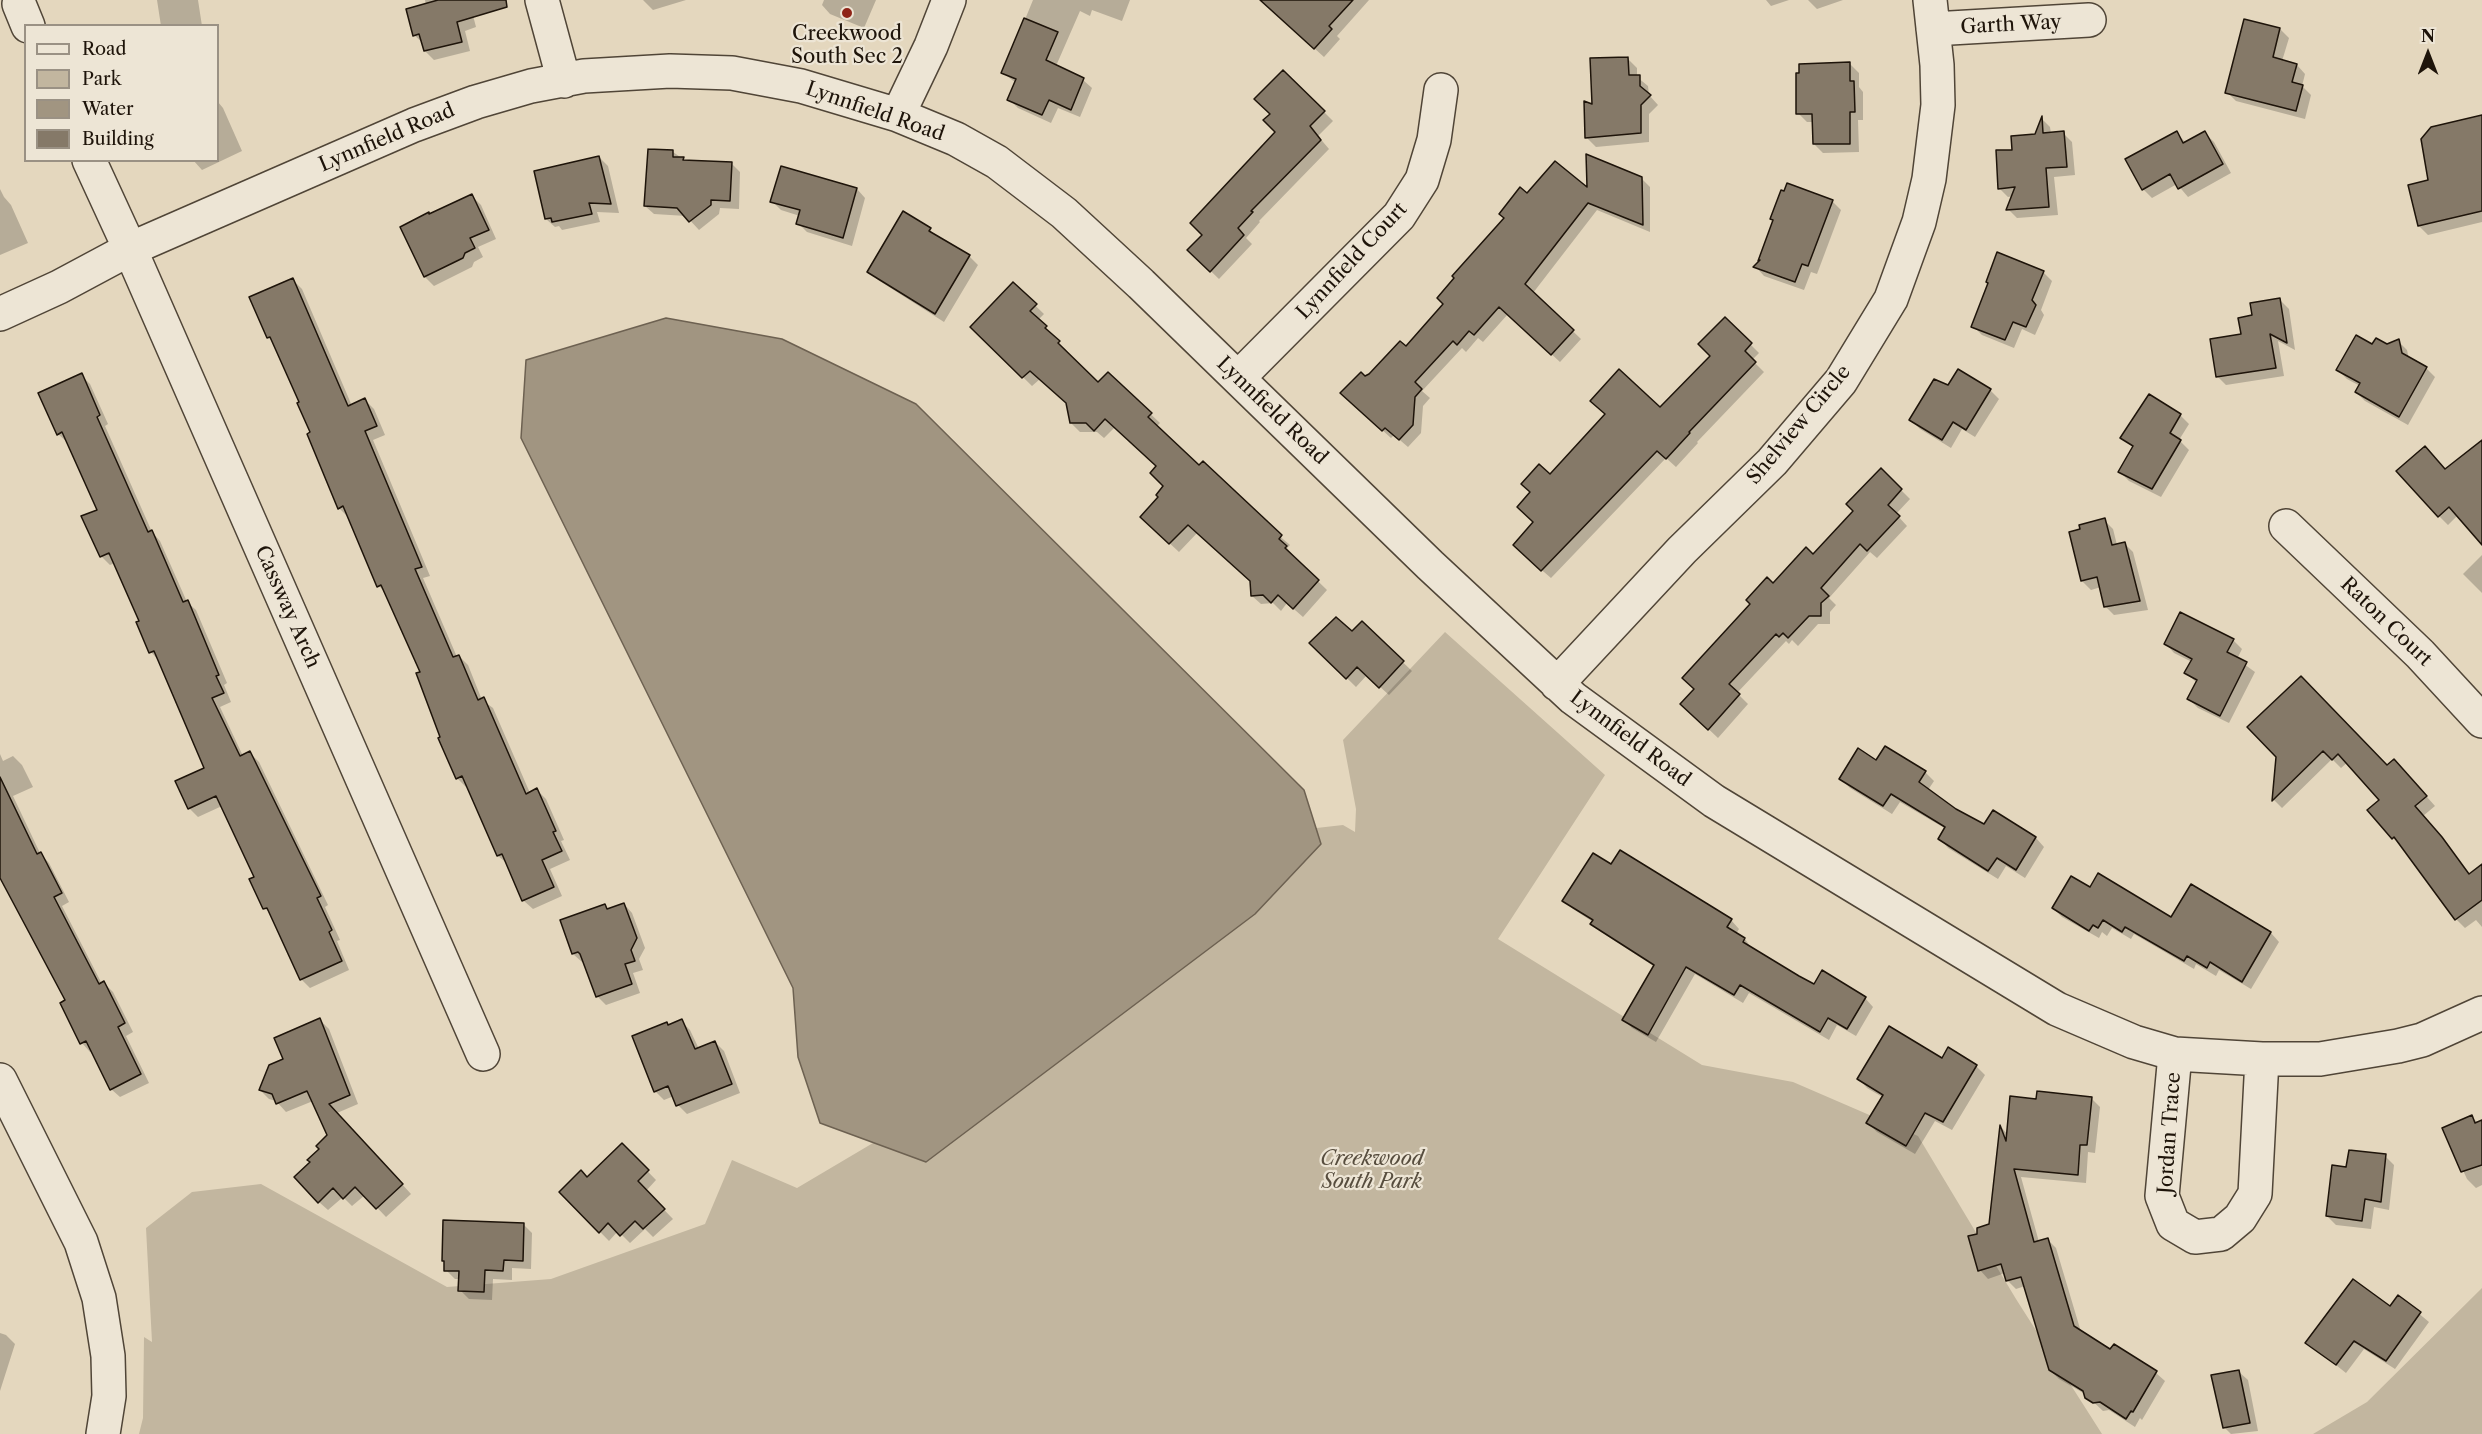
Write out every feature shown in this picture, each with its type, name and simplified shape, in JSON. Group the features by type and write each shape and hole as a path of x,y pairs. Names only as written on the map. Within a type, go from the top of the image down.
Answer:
{"street":[{"path":"542,0 564,81"},
{"path":"898,115 932,46 949,0"},
{"name":"Garth Way","path":"1931,15 2089,20"},
{"name":"Shelview Circle","path":"1557,684 1682,550 1772,462 1841,381 1891,299 1919,222 1929,180 1938,105 1931,15"},
{"name":"Lynnfield Road","path":"0,314 59,287 130,249 414,125 476,102 531,86 584,76 670,71 732,73 801,86 898,115 956,139 997,162 1064,213 1142,284 1430,566 1572,698 1714,801 2057,1009 2134,1042 2175,1054 2262,1059 2320,1059 2398,1046 2422,1040 2482,1012"},
{"name":"Lynnfield Court","path":"1238,378 1399,216 1422,180 1434,140 1441,90"},
{"name":"Cassway Arch","path":"90,162 483,1054"},
{"name":"Raton Court","path":"2286,526 2420,654 2482,721"},
{"name":"Jordan Trace","path":"2175,1054 2162,1196 2173,1224 2195,1237 2221,1234 2240,1218 2255,1194 2262,1059"},
{"path":"0,1080 81,1242 99,1298 108,1356 109,1396 104,1434"}],"green space":[{"name":"Creekwood South Park","path":"1445,632 1605,775 1498,939 1702,1065 1793,1082 1918,1136 2016,1299 2102,1434 139,1434 143,1418 144,1337 152,1342 146,1228 192,1192 261,1184 447,1287 551,1279 705,1224 732,1160 797,1188 1096,1011 1299,830 1343,825 1355,832 1356,809 1343,740"},
{"path":"2482,1288 2482,1434 2313,1434 2367,1402"}],"water":[{"path":"666,318 782,339 916,404 1304,790 1321,844 1255,914 926,1162 820,1123 798,1057 793,988 521,438 526,360"}],"building":[{"path":"438,0 506,0 507,7 457,22 462,42 424,51 419,34 413,36 406,9"},
{"path":"1260,0 1353,0 1329,26 1332,29 1314,49"},
{"path":"1024,18 1058,32 1046,60 1084,78 1071,110 1049,100 1042,115 1007,100 1016,79 1001,73"},
{"path":"2244,19 2280,28 2273,57 2297,64 2292,82 2303,85 2296,111 2225,93"},
{"path":"1628,57 1629,75 1640,75 1640,86 1651,95 1641,105 1641,133 1585,138 1584,101 1592,104 1590,58"},
{"path":"1850,62 1850,81 1854,81 1855,112 1850,112 1850,144 1813,144 1812,114 1796,114 1796,73 1799,73 1799,64"},
{"path":"1283,70 1325,111 1310,126 1321,140 1251,211 1253,212 1238,228 1244,235 1210,272 1187,250 1202,235 1190,223 1275,132 1263,120 1270,114 1254,99"},
{"path":"2482,115 2482,211 2418,226 2408,185 2428,180 2421,139 2431,127"},
{"path":"2042,116 2043,133 2064,131 2067,167 2046,168 2049,207 2006,210 2015,187 1998,189 1996,150 2012,150 2011,136 2035,134"},
{"path":"2177,131 2183,143 2205,131 2223,164 2178,189 2170,174 2142,190 2125,159"},
{"path":"648,149 673,150 673,157 684,157 683,160 732,162 730,201 711,200 711,205 689,222 677,208 644,206"},
{"path":"1586,154 1642,177 1643,225 1588,203 1525,284 1574,330 1551,355 1499,307 1474,335 1469,331 1457,345 1453,341 1415,382 1422,389 1415,397 1413,425 1399,440 1385,428 1382,431 1340,393 1361,372 1365,376 1369,374 1400,341 1406,346 1443,304 1437,298 1454,278 1452,276 1504,218 1499,214 1520,187 1527,193 1555,161 1587,187"},
{"path":"599,156 611,204 589,203 592,214 552,222 551,218 545,219 534,171"},
{"path":"781,166 857,188 843,238 796,224 800,210 770,202"},
{"path":"1787,183 1833,200 1808,266 1802,264 1795,282 1753,267 1760,260 1758,261 1773,220 1770,219 1781,190 1784,191"},
{"path":"472,194 489,230 470,238 475,248 465,253 463,258 424,277 400,227"},
{"path":"903,211 931,228 929,231 970,255 935,314 867,272"},
{"path":"1997,252 2044,271 2032,300 2036,305 2026,327 2013,322 2005,340 1971,327"},
{"path":"293,278 348,406 365,398 377,426 365,431 422,567 415,569 453,657 459,655 478,700 484,697 526,794 537,788 556,831 553,832 562,851 542,860 554,887 522,901 502,854 497,856 462,776 456,779 438,738 440,737 416,673 420,672 381,585 377,587 343,506 338,509 307,434 310,432 297,403 299,402 249,297"},
{"path":"1013,282 1037,304 1030,311 1047,326 1045,328 1060,341 1058,343 1098,382 1108,372 1152,413 1148,417 1199,465 1203,461 1282,535 1279,539 1287,546 1285,548 1319,580 1293,609 1278,595 1271,603 1263,595 1251,596 1250,581 1188,525 1169,544 1140,517 1158,497 1156,495 1163,486 1150,473 1156,466 1105,419 1094,431 1086,423 1070,423 1066,403 1030,371 1022,378 970,327"},
{"path":"2280,298 2287,343 2270,334 2276,368 2216,377 2210,339 2241,334 2238,318 2252,315 2250,303"},
{"path":"1725,317 1752,343 1745,351 1756,362 1666,459 1657,451 1541,571 1513,545 1533,522 1517,507 1530,492 1521,484 1539,464 1550,474 1605,414 1590,401 1619,369 1660,407 1710,356 1698,344"},
{"path":"2356,335 2372,344 2376,338 2387,344 2399,339 2402,353 2427,367 2399,417 2355,392 2360,383 2336,370"},
{"path":"1958,369 1991,389 1966,430 1953,422 1942,440 1909,420 1934,379 1948,385"},
{"path":"82,373 100,415 97,417 148,532 152,530 183,602 188,600 219,675 216,676 224,693 212,698 240,756 250,751 321,896 317,898 332,930 329,932 342,961 300,980 267,908 263,909 249,879 254,877 216,796 188,809 175,781 204,768 154,651 149,653 136,622 139,621 109,553 100,557 81,516 97,510 62,432 57,435 38,393"},
{"path":"2149,394 2181,414 2170,433 2181,440 2152,489 2118,472 2133,446 2120,438"},
{"path":"2482,440 2482,545 2449,507 2438,517 2396,471 2425,446 2445,469"},
{"path":"1881,468 1902,489 1888,505 1900,516 1867,551 1860,544 1821,588 1829,596 1821,603 1821,616 1809,616 1788,638 1783,633 1779,637 1776,634 1729,684 1740,694 1708,730 1680,704 1694,689 1682,678 1750,604 1746,600 1767,577 1773,583 1806,547 1813,554 1853,511 1846,504"},
{"path":"2105,518 2112,545 2125,542 2140,601 2104,607 2097,577 2081,581 2069,532 2080,529 2079,525"},
{"path":"2180,612 2234,639 2227,652 2247,662 2220,716 2187,699 2197,680 2184,673 2192,659 2164,644"},
{"path":"1336,617 1352,631 1362,621 1404,661 1379,688 1357,667 1346,679 1309,643"},
{"path":"2301,676 2387,765 2394,759 2427,796 2415,806 2442,837 2469,874 2482,864 2482,900 2455,920 2394,837 2392,839 2367,810 2379,800 2338,754 2332,760 2323,751 2272,801 2276,757 2247,727"},
{"path":"1885,746 1926,771 1919,782 1956,809 1984,824 1993,810 2036,837 2016,870 1997,858 1988,871 1938,839 1945,827 1891,794 1883,806 1839,779 1858,748 1876,760"},
{"path":"0,777 37,854 41,852 62,893 54,897 99,984 104,981 125,1023 118,1027 141,1074 110,1090 86,1041 80,1044 60,1003 65,1000 0,878"},
{"path":"1620,850 1732,919 1727,927 1745,938 1743,942 1799,976 1814,984 1822,970 1866,997 1847,1029 1828,1018 1820,1032 1740,985 1734,995 1686,967 1648,1035 1622,1020 1654,965 1590,924 1593,920 1562,901 1593,853 1611,864"},
{"path":"2098,873 2171,917 2191,884 2271,932 2242,982 2210,962 2207,968 2187,956 2184,961 2125,927 2122,932 2103,920 2098,928 2093,925 2089,931 2052,908 2071,876 2090,887"},
{"path":"624,903 637,938 631,950 635,961 625,964 632,984 596,997 580,954 578,952 572,954 560,920 605,904 607,909"},
{"path":"320,1018 350,1095 329,1104 403,1184 376,1209 355,1187 343,1199 333,1188 318,1203 294,1177 310,1162 307,1160 319,1149 316,1146 327,1135 307,1091 276,1104 272,1094 259,1090 269,1065 283,1059 274,1038"},
{"path":"682,1019 695,1049 715,1041 732,1084 676,1106 668,1086 654,1092 632,1036 667,1022 668,1025"},
{"path":"1889,1026 1942,1058 1948,1047 1977,1065 1943,1122 1925,1113 1906,1146 1866,1123 1883,1095 1857,1079"},
{"path":"2037,1091 2092,1097 2087,1145 2080,1145 2078,1175 2014,1169 2034,1242 2048,1238 2074,1326 2110,1349 2114,1344 2157,1371 2133,1412 2131,1411 2126,1419 2100,1402 2093,1403 2085,1398 2083,1391 2049,1370 2021,1277 2006,1281 2001,1264 1978,1271 1968,1236 1977,1234 1977,1228 1989,1224 2000,1125 2006,1141 2010,1096 2036,1099"},
{"path":"2472,1115 2475,1123 2482,1120 2482,1165 2461,1172 2442,1128"},
{"path":"622,1143 649,1170 638,1181 665,1209 643,1229 635,1221 620,1236 608,1223 599,1233 559,1192 581,1170 587,1177"},
{"path":"2349,1150 2386,1154 2381,1202 2365,1199 2362,1221 2326,1216 2332,1165 2346,1167"},
{"path":"443,1220 524,1223 523,1261 504,1260 503,1271 485,1270 484,1292 458,1291 459,1271 444,1271 444,1261 442,1261"},
{"path":"2353,1279 2390,1306 2398,1295 2421,1312 2386,1361 2354,1341 2336,1365 2305,1343"},
{"path":"2239,1370 2250,1423 2223,1428 2211,1375"}],"place":[{"name":"Creekwood South Sec 2","path":"847,13"}]}
